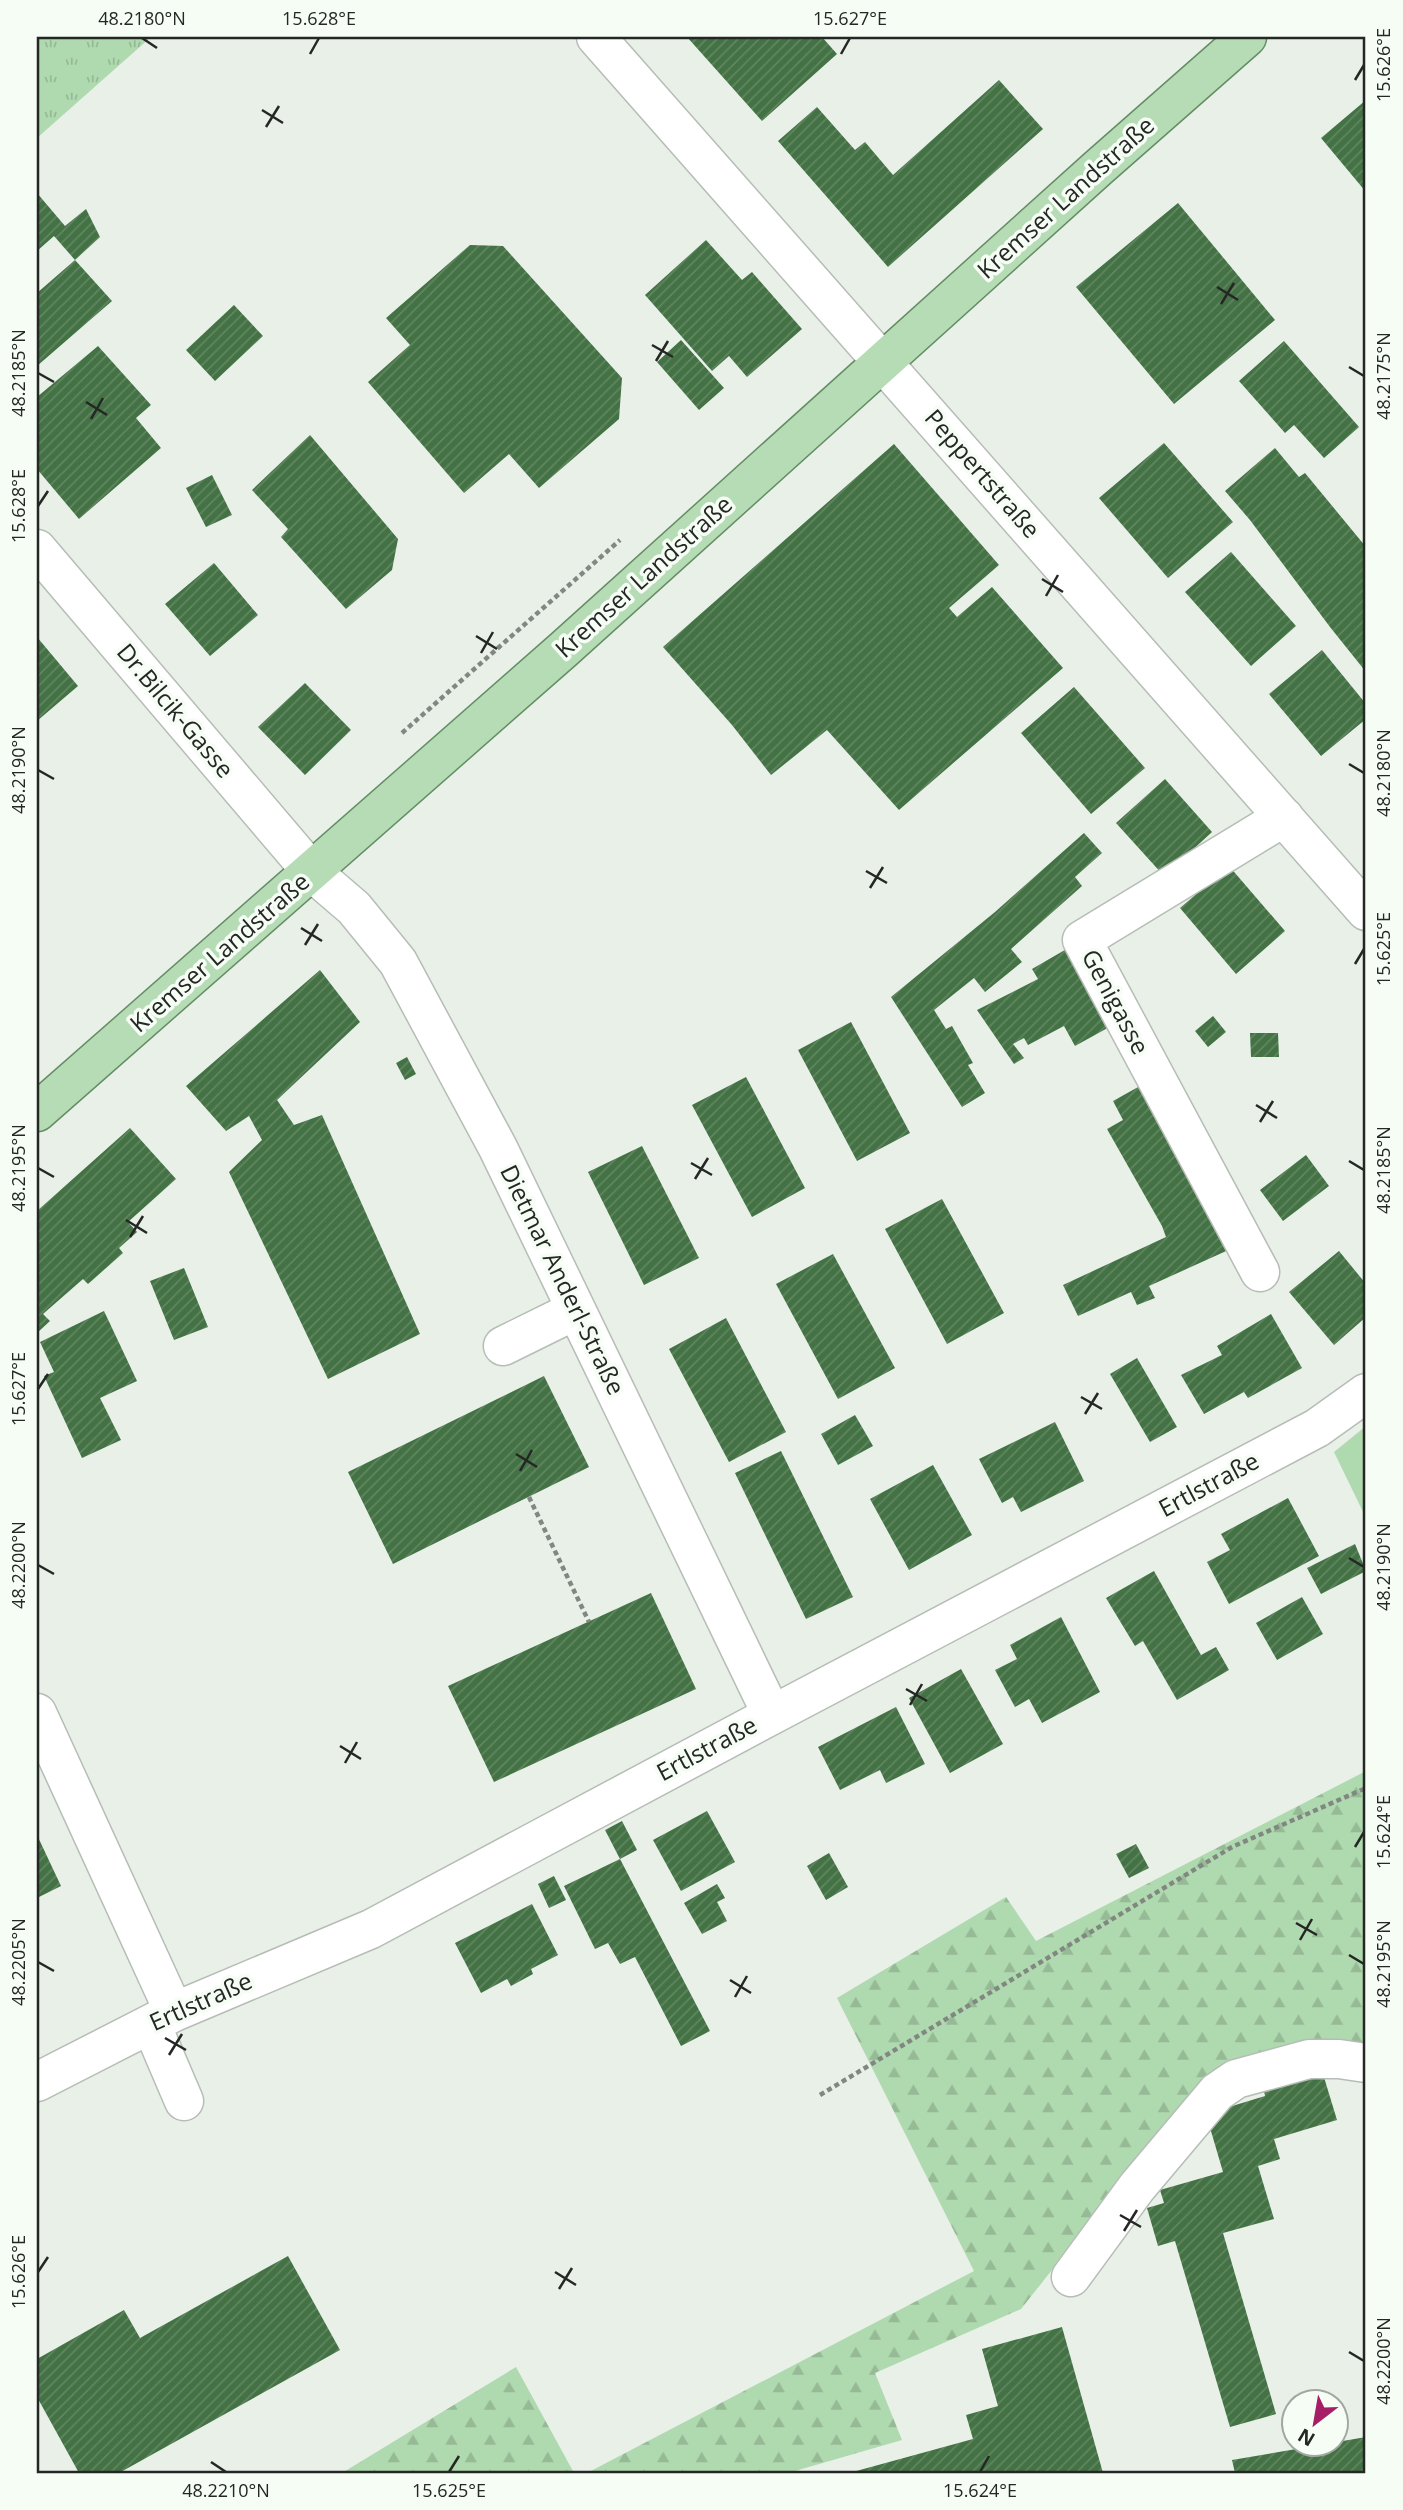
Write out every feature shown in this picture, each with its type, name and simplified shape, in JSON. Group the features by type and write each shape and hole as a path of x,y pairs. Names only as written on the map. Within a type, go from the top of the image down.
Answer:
{"main road":[{"name":"Kremser Landstraße","path":"37,1112 563,650 1247,37"}],"street":[{"name":"Peppertstraße","path":"596,37 1366,911"},
{"name":"Dr.Bilcik-Gasse","path":"37,549 312,872"},
{"name":"Genigasse","path":"1260,1272 1082,940 1284,817"},
{"name":"Dietmar Anderl-Straße","path":"312,872 354,908 398,962 498,1148 772,1714"},
{"path":"502,1346 576,1310"},
{"name":"Ertlstraße","path":"37,2082 162,2018 371,1930 772,1714 1317,1428 1366,1393"},
{"path":"37,1713 162,2018 184,2101"},
{"path":"1071,2277 1138,2187 1217,2092 1236,2079 1309,2059 1339,2059 1366,2063"}],"path":[{"path":"398,737 627,533"},
{"path":"529,1497 589,1622"},
{"path":"820,2095 1232,1847 1366,1788"}],"green space":[{"path":"37,37 151,37 37,138"},
{"path":"1366,1426 1366,1518 1334,1452"},
{"path":"1366,1771 1366,2049 1190,2096 1021,2309 875,2373 902,2440 788,2473 587,2473 974,2271 837,1998 1006,1897 1036,1941"},
{"path":"516,2367 574,2473 342,2473"}],"building":[{"path":"687,37 822,37 837,54 762,121"},
{"path":"999,80 1043,129 888,267 778,141 817,107 855,150 865,142 893,175"},
{"path":"1366,100 1366,192 1321,138"},
{"path":"37,193 65,226 86,209 100,237 75,260 54,236 37,251"},
{"path":"1178,203 1275,320 1174,404 1076,287"},
{"path":"706,240 742,280 752,272 802,329 747,377 729,356 712,371 645,295"},
{"path":"470,245 503,246 622,378 619,419 539,488 509,454 464,493 368,382 410,345 386,318"},
{"path":"75,260 112,301 37,366 37,293"},
{"path":"234,305 263,336 215,381 186,350"},
{"path":"681,340 724,388 699,410 657,362"},
{"path":"1284,341 1359,427 1324,458 1294,425 1285,433 1239,381"},
{"path":"98,346 151,405 136,418 161,448 79,519 37,469 37,397"},
{"path":"310,435 398,539 392,570 346,609 281,537 288,529 252,490"},
{"path":"1164,443 1233,522 1168,578 1099,498"},
{"path":"894,444 999,565 949,608 957,617 992,587 1063,668 899,810 827,730 771,775 732,725 663,647"},
{"path":"1275,448 1299,477 1305,473 1366,547 1366,672 1225,491"},
{"path":"212,475 232,515 206,527 186,488"},
{"path":"1231,552 1296,626 1251,666 1185,592"},
{"path":"214,563 258,615 210,656 165,604"},
{"path":"37,637 78,686 37,721"},
{"path":"1322,650 1366,704 1366,719 1321,756 1269,694"},
{"path":"305,683 351,730 305,775 258,727"},
{"path":"1074,687 1145,768 1091,814 1021,733"},
{"path":"1165,779 1212,832 1164,876 1116,823"},
{"path":"1084,833 1102,853 1075,877 1082,886 1011,949 1022,962 985,992 974,978 934,1010 946,1029 952,1026 973,1063 968,1065 985,1093 962,1107 891,997 995,912"},
{"path":"1229,866 1285,931 1236,974 1180,908"},
{"path":"1070,947 1113,1025 1075,1046 1064,1026 1028,1045 1024,1038 1013,1044 1024,1058 1014,1064 977,1010 1038,979 1032,969"},
{"path":"320,970 360,1022 277,1100 294,1125 322,1115 420,1334 328,1379 229,1172 262,1140 249,1116 226,1131 186,1086"},
{"path":"1213,1016 1226,1032 1208,1047 1195,1031"},
{"path":"851,1022 910,1133 857,1161 798,1050"},
{"path":"1250,1033 1278,1033 1279,1057 1251,1057"},
{"path":"407,1057 416,1074 405,1080 396,1063"},
{"path":"746,1077 805,1188 752,1217 692,1105"},
{"path":"1140,1086 1235,1247 1149,1286 1155,1298 1137,1305 1131,1292 1078,1316 1063,1285 1166,1237 1107,1129 1123,1120 1113,1101"},
{"path":"130,1128 176,1179 128,1222 137,1232 119,1248 123,1253 88,1284 83,1279 43,1314 50,1321 37,1333 37,1211"},
{"path":"642,1146 699,1258 644,1285 588,1172"},
{"path":"1306,1155 1329,1186 1283,1221 1260,1190"},
{"path":"942,1199 1004,1313 947,1344 885,1229"},
{"path":"1339,1251 1366,1284 1366,1317 1334,1345 1289,1292"},
{"path":"833,1254 895,1368 838,1399 776,1284"},
{"path":"184,1268 208,1327 174,1340 150,1281"},
{"path":"104,1311 137,1381 100,1398 121,1440 82,1458 44,1376 54,1372 40,1342"},
{"path":"1271,1314 1302,1368 1248,1398 1244,1392 1204,1414 1181,1375 1222,1355 1217,1346"},
{"path":"726,1318 786,1432 729,1462 669,1349"},
{"path":"1137,1358 1177,1427 1150,1442 1110,1374"},
{"path":"544,1376 589,1467 393,1564 348,1472"},
{"path":"855,1415 873,1446 838,1465 821,1434"},
{"path":"1055,1422 1084,1481 1021,1512 1013,1497 1002,1503 979,1459"},
{"path":"781,1451 853,1597 806,1619 735,1473"},
{"path":"933,1465 972,1535 909,1570 870,1499"},
{"path":"1288,1498 1319,1556 1229,1604 1207,1562 1230,1550 1221,1534"},
{"path":"1355,1544 1366,1571 1321,1594 1307,1568"},
{"path":"1154,1571 1201,1655 1216,1647 1229,1670 1177,1700 1143,1641 1135,1646 1106,1598"},
{"path":"651,1593 696,1689 494,1782 448,1686"},
{"path":"1302,1597 1323,1634 1277,1660 1256,1623"},
{"path":"1061,1617 1100,1692 1042,1723 1029,1699 1015,1707 995,1670 1017,1659 1010,1645"},
{"path":"961,1669 1003,1744 950,1773 909,1698"},
{"path":"896,1707 925,1764 886,1783 880,1770 840,1790 818,1747"},
{"path":"707,1811 735,1862 681,1891 653,1840"},
{"path":"622,1821 637,1850 620,1859 605,1830"},
{"path":"37,1835 61,1886 37,1898"},
{"path":"1136,1844 1149,1868 1129,1878 1116,1854"},
{"path":"829,1853 848,1887 826,1900 807,1866"},
{"path":"620,1859 710,2031 681,2046 635,1957 620,1964 608,1943 595,1949 564,1886"},
{"path":"554,1876 566,1900 549,1908 538,1884"},
{"path":"717,1884 725,1898 717,1902 727,1921 702,1934 684,1903"},
{"path":"532,1904 558,1955 531,1969 533,1974 511,1986 507,1979 481,1993 455,1943"},
{"path":"1323,2074 1337,2120 1274,2139 1280,2159 1258,2166 1274,2219 1223,2233 1276,2414 1230,2427 1175,2241 1158,2246 1147,2208 1164,2203 1160,2190 1223,2172 1206,2114 1265,2096 1264,2091"},
{"path":"288,2256 340,2350 119,2473 79,2473 37,2397 37,2359 124,2310 140,2338"},
{"path":"1062,2327 1103,2473 849,2473 973,2439 966,2415 998,2406 982,2349"},
{"path":"1366,2437 1366,2473 1235,2473 1232,2460 1280,2452 1280,2458 1350,2458 1350,2440"}]}
